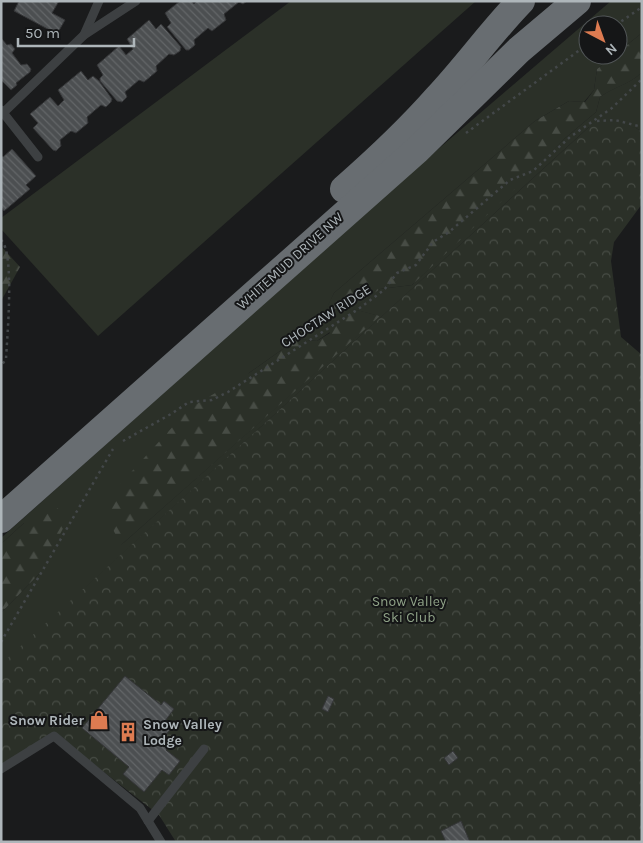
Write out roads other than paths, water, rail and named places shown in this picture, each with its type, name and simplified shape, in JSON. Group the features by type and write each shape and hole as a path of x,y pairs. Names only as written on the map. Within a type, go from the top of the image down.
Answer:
{"highway":[{"name":"WHITEMUD DRIVE NW","path":"1,499 380,157 440,96 494,29 521,1"},
{"path":"519,50 569,1"},
{"name":"WHITEMUD DRIVE NW","path":"1,519 417,150 519,50 577,1"}],"lane":[{"path":"84,35 99,1"},
{"path":"38,157 2,111 84,35 136,1"},
{"path":"1,769 54,736 140,808 161,842"},
{"path":"148,820 204,749"}],"place":[{"name":"Snow Rider","path":"99,720"},
{"name":"Snow Valley Lodge","path":"128,732"}],"park label":[{"name":"Snow Valley Ski Club","path":"409,610"}]}
